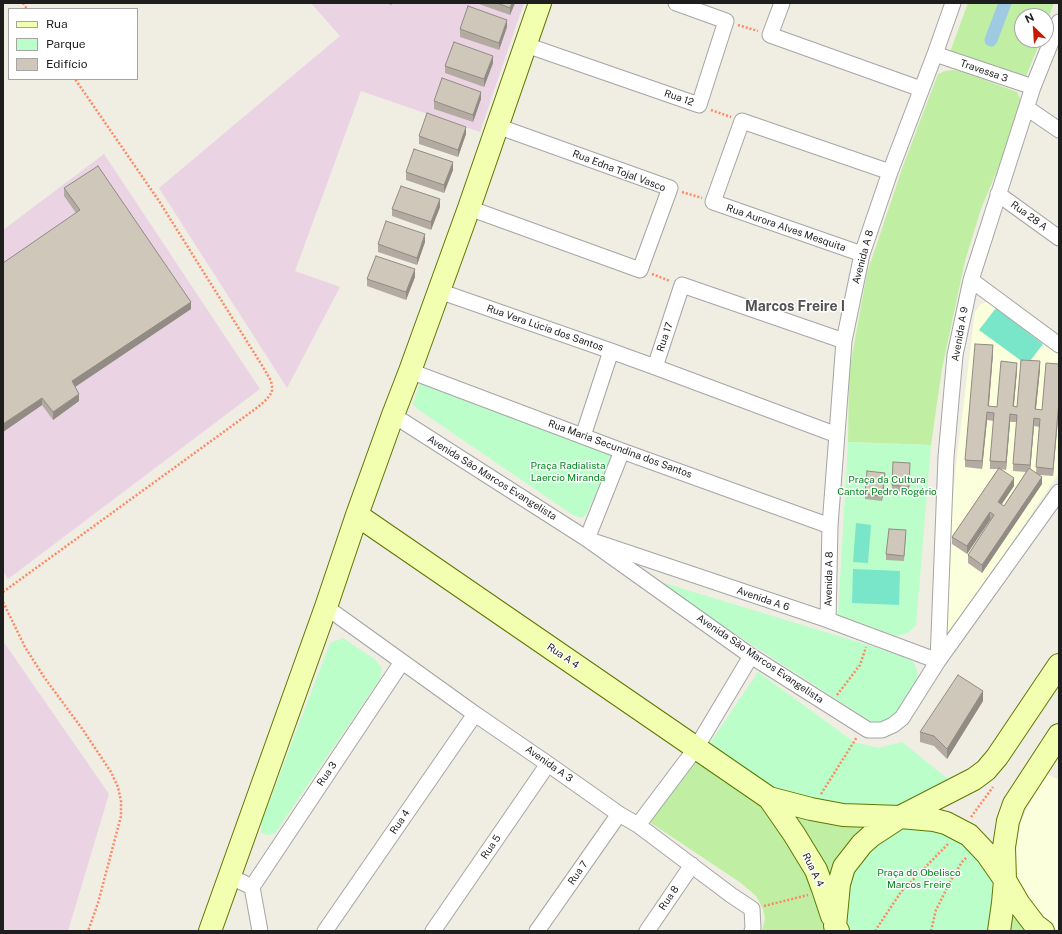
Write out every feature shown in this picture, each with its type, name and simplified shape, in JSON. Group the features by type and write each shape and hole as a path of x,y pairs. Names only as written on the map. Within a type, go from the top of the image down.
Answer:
{"street":[{"path":"210,931 326,608 356,515 469,208 540,3"},
{"path":"676,3 726,21"},
{"path":"782,3 770,35 921,89"},
{"name":"Avenida A 8","path":"828,620 830,526 844,341 862,254 890,172 935,54 952,3"},
{"name":"Rua 12","path":"526,45 699,105 726,21"},
{"name":"Avenida A 9","path":"938,661 946,457 955,355 971,280 1033,87 1059,22"},
{"name":"Travessa 3","path":"935,54 1033,87"},
{"path":"1027,108 1059,130"},
{"path":"742,121 890,172"},
{"name":"Rua Aurora Alves Mesquita","path":"742,121 713,202 862,254"},
{"name":"Rua Edna Tojal Vasco","path":"497,126 670,188 640,270"},
{"name":"Rua 28 A","path":"998,194 1059,238"},
{"path":"469,208 640,270"},
{"path":"971,280 1059,346"},
{"path":"682,285 844,341"},
{"name":"Rua 17","path":"655,366 682,285"},
{"name":"Rua Vera Lúcia dos Santos","path":"439,291 611,351 583,436"},
{"path":"611,351 655,366 837,435"},
{"name":"Rua Maria Secundina dos Santos","path":"410,371 622,451 830,526"},
{"name":"Avenida São Marcos Evangelista","path":"392,415 587,539 752,656 868,730 882,730 893,725 902,718 938,661 1059,492"},
{"path":"587,539 622,451"},
{"name":"Rua A 4","path":"356,515 769,798 811,809 843,815 934,820 946,823 969,835 987,854 1019,904 1035,925 1043,931"},
{"name":"Avenida A 6","path":"587,539 828,620 938,661"},
{"name":"Avenida A 3","path":"326,608 475,714 619,814 638,825 752,910"},
{"path":"638,825 696,748 752,656"},
{"name":"Rua 3","path":"252,887 402,662"},
{"path":"836,929 839,884 844,867 862,844 871,836 900,817 968,783 986,770 997,757 1059,665"},
{"name":"Rua 4","path":"330,930 475,714"},
{"path":"999,931 1005,880 1004,848 1008,821 1014,804 1059,735"},
{"name":"Rua 5","path":"433,931 548,764"},
{"name":"Rua A 4","path":"769,798 794,834 816,870 836,929"},
{"name":"Rua 7","path":"537,931 619,814"},
{"name":"Rua 8","path":"647,931 692,865"},
{"path":"229,876 252,887 260,931"},
{"path":"752,910 752,931"}],"path":[{"path":"726,21 770,35"},
{"path":"3,592 258,408 272,392 271,381 263,367 168,214 76,80"},
{"path":"699,105 742,121"},
{"path":"670,188 713,202"},
{"path":"640,270 682,285"},
{"path":"3,602 25,646 44,677 83,730 111,772 118,787 121,801 121,816 100,896 88,931"},
{"path":"830,705 860,665 869,636"},
{"path":"811,809 864,727"},
{"path":"875,931 901,892 961,831"},
{"path":"930,931 936,910 950,882 962,862 978,845"},
{"path":"752,910 824,890"}],"shaded area":[{"path":"311,3 524,3 480,132 361,91 295,271 340,287 287,388 159,188 340,36"},
{"path":"104,154 260,389 8,579 3,571 3,230"},
{"path":"987,302 1059,355 1059,473 952,632 948,633 945,632 949,543 956,466 975,312 981,304"},
{"path":"3,641 109,794 68,931 3,931"},
{"path":"1045,773 1059,780 1059,931 1044,921 1026,898 1015,876 1015,853 1021,821"}],"green space":[{"path":"968,3 1054,3 1052,8 1014,8 1014,48 1038,48 1026,76 950,52"},
{"path":"953,70 961,71 1017,92 1021,104 1014,130 981,209 965,261 942,369 931,445 848,442 849,372 867,273 903,166 938,74"},
{"path":"996,308 1043,344 1027,365 979,330"},
{"name":"Praça Radialista Laercio Miranda","path":"421,380 610,453 611,459 587,513 582,518 573,515 416,408 413,404"},
{"name":"Praça da Cultura Cantor Pedro Rogério","path":"848,442 931,445 916,625 908,633 896,636 838,615"},
{"path":"856,523 871,525 868,563 853,562"},
{"path":"853,569 900,571 899,605 852,603"},
{"path":"651,579 907,657 914,663 917,670 918,683 909,699 889,721 879,725 868,720"},
{"path":"343,638 374,659 382,668 380,679 275,833 269,835 261,833 262,821 330,643"},
{"path":"758,672 854,742 878,748 902,742 954,784 914,803 874,811 778,795 708,746"},
{"path":"698,754 774,816 793,841 825,922 824,931 762,931 765,919 763,909 756,896 741,883 648,821"},
{"path":"786,813 879,821 831,895"},
{"name":"Praça do Obelisco Marcos Freire","path":"909,827 961,831 990,874 995,898 988,931 848,931 844,920 849,870 885,834"},
{"path":"1010,908 1032,931 1006,931"}],"building":[{"path":"497,3 512,3 510,8"},
{"path":"468,6 507,20 499,43 460,29"},
{"path":"454,42 493,56 484,79 445,66"},
{"path":"442,78 481,92 473,115 434,101"},
{"path":"427,113 466,127 458,150 419,136"},
{"path":"414,149 453,162 444,185 406,172"},
{"path":"98,166 191,302 72,381 79,394 53,412 42,398 3,424 3,263 80,210 64,188"},
{"path":"401,186 440,199 431,222 392,209"},
{"path":"386,221 425,234 417,258 378,244"},
{"path":"376,256 415,269 406,292 367,279"},
{"path":"975,344 993,345 988,406 997,407 1001,361 1017,363 1013,406 1017,407 1021,360 1040,361 1035,409 1042,410 1046,363 1059,364 1059,401 1053,469 1036,467 1040,419 1034,418 1030,465 1013,464 1017,415 1010,414 1006,462 990,461 994,413 987,412 982,461 965,460"},
{"path":"893,462 910,463 909,487 892,485"},
{"path":"999,468 1014,478 998,502 1004,506 1029,468 1042,477 982,565 968,555 994,515 990,512 967,546 952,537"},
{"path":"867,471 885,473 882,496 865,494"},
{"path":"889,529 906,530 904,556 886,554"},
{"path":"958,675 983,691 947,749 934,736 920,732"}],"waterway":[{"path":"991,40 1005,3"}],"district":[{"name":"Marcos Freire I","path":"795,307"}]}
